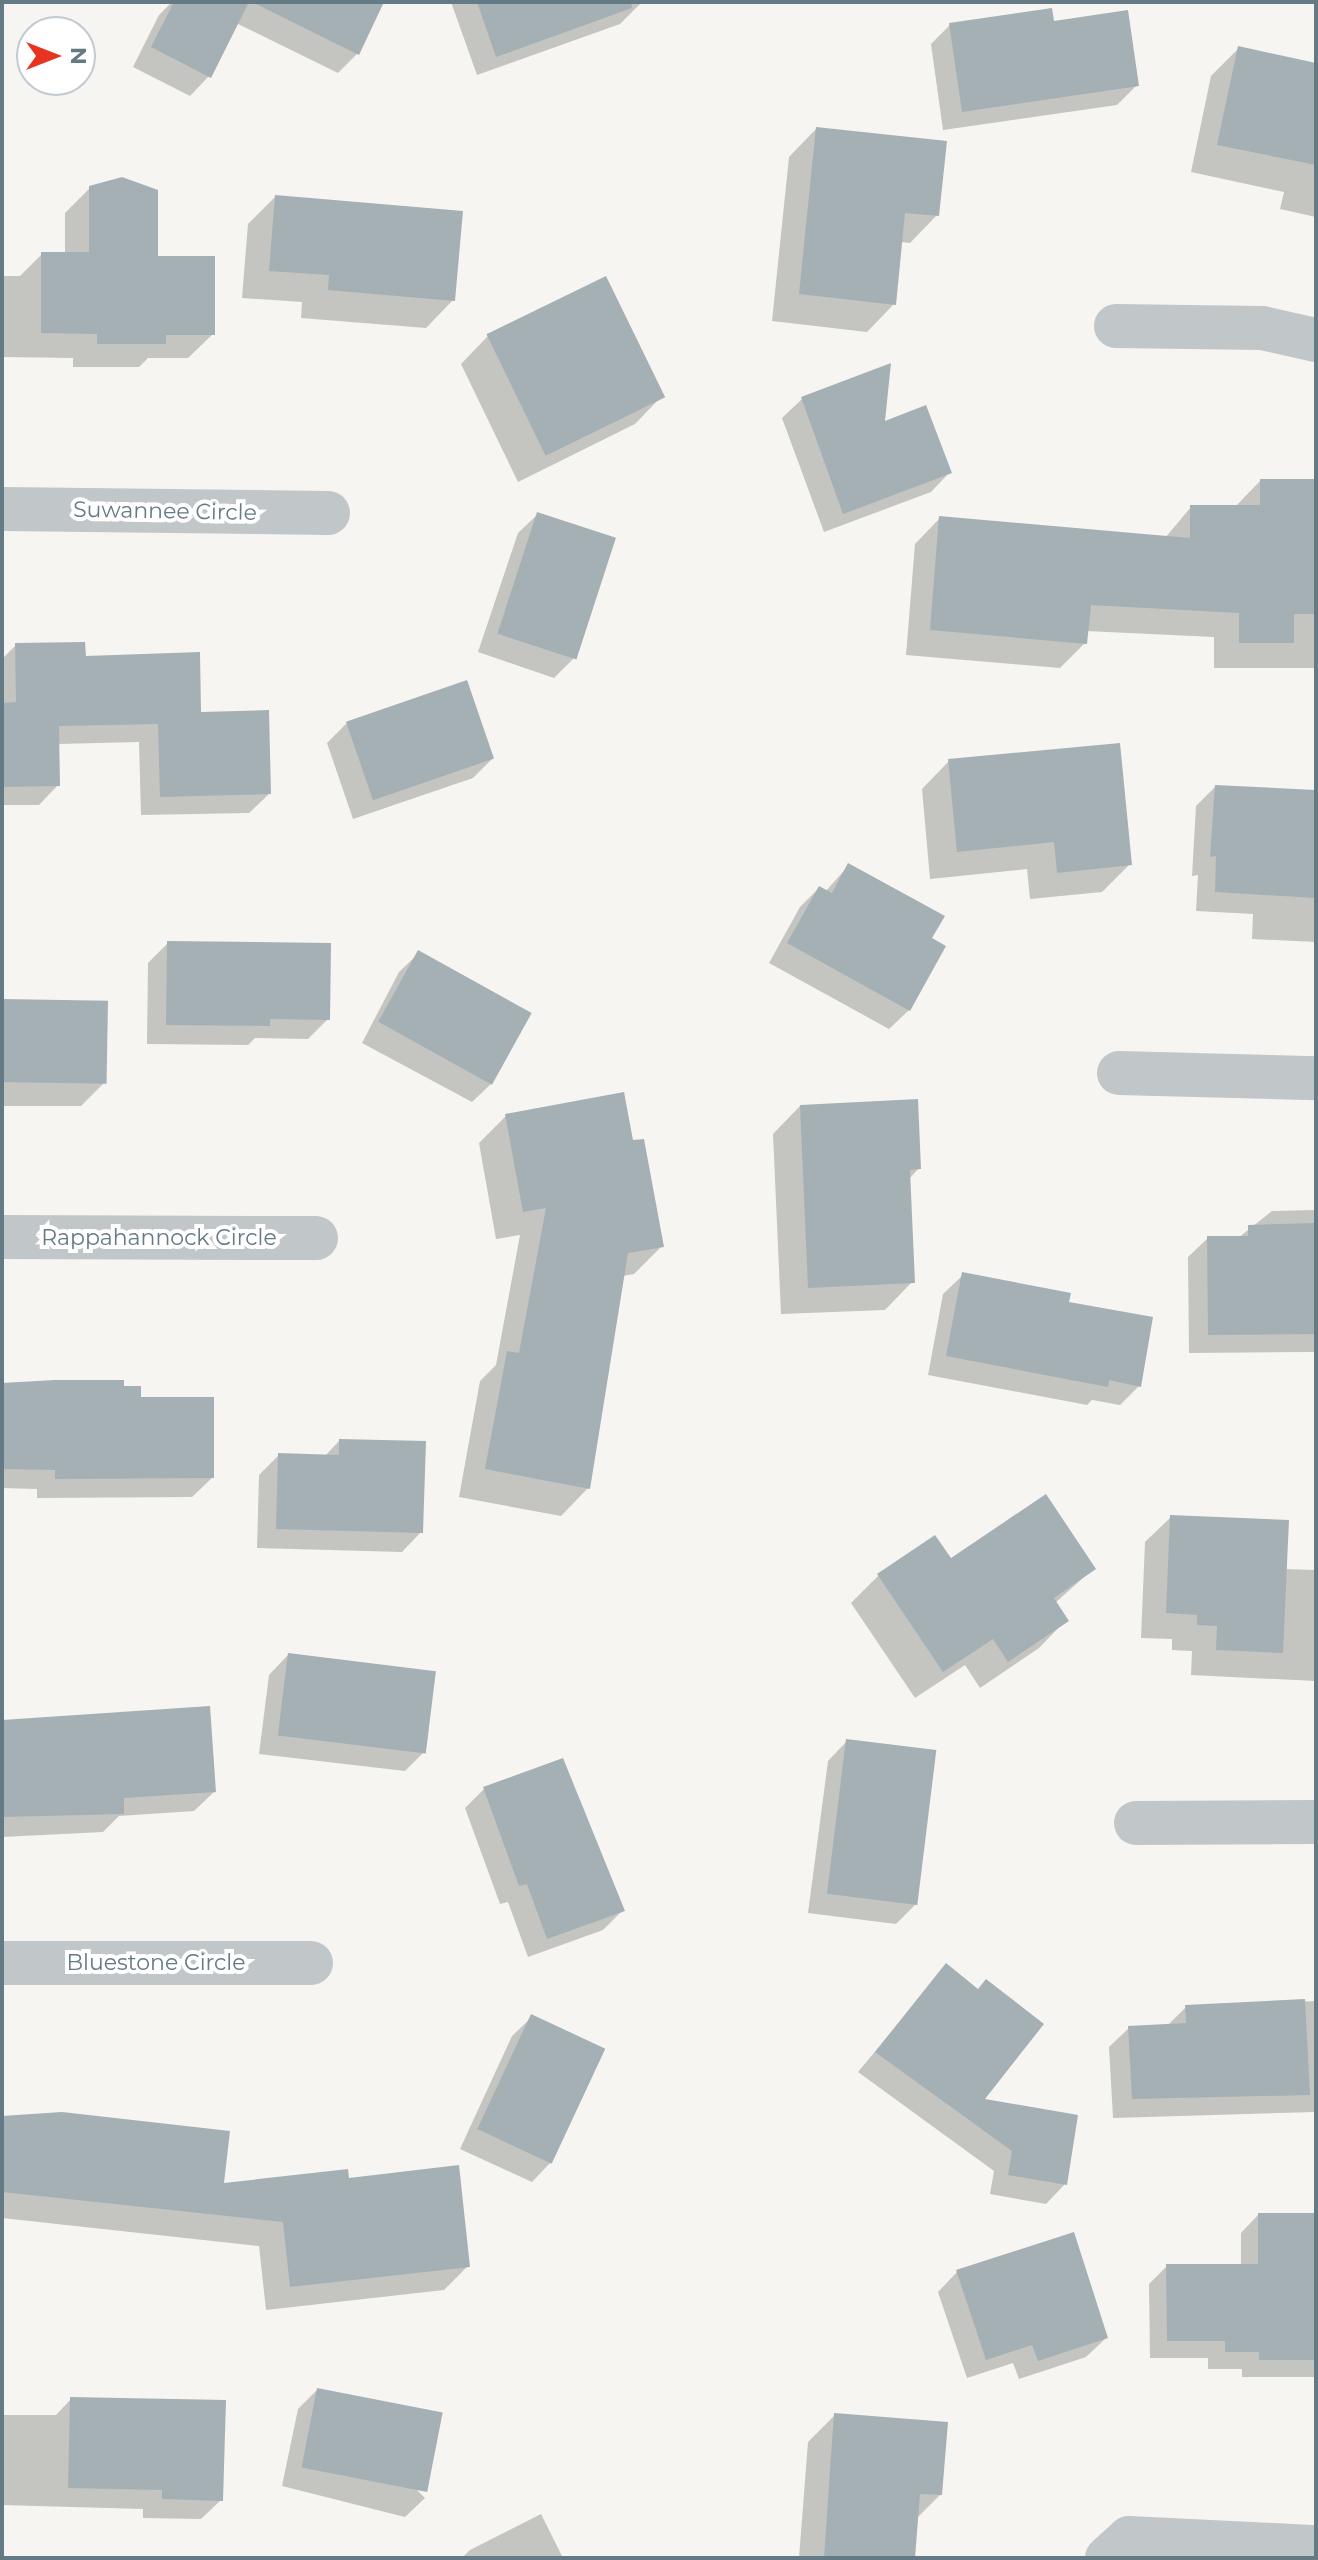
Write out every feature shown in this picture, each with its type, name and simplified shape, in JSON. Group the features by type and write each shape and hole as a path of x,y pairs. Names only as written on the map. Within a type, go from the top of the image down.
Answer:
{"street":[{"path":"1116,326 1262,328 1316,340"},
{"name":"Suwannee Circle","path":"2,509 328,513"},
{"path":"1119,1073 1316,1078"},
{"name":"Rappahannock Circle","path":"2,1237 316,1238"},
{"path":"1136,1823 1316,1822"},
{"name":"Bluestone Circle","path":"2,1963 311,1963"},
{"path":"1107,2558 1129,2538 1316,2547"}],"building":[{"path":"174,2 249,2 211,78 151,47"},
{"path":"252,2 384,2 359,55"},
{"path":"477,2 631,2 632,8 496,57"},
{"path":"1052,8 1054,21 1128,10 1139,86 962,112 949,23"},
{"path":"1238,46 1316,63 1316,165 1217,145"},
{"path":"816,127 947,141 939,216 905,213 896,305 799,294"},
{"path":"122,177 158,190 158,256 215,256 215,335 166,335 166,344 97,344 97,334 41,333 41,252 89,252 89,186"},
{"path":"275,195 463,211 455,301 328,290 329,275 269,271"},
{"path":"606,276 665,397 546,456 486,334"},
{"path":"891,363 885,421 926,405 952,473 843,514 801,397"},
{"path":"1260,479 1316,479 1316,614 1294,614 1294,643 1239,643 1239,613 1091,605 1087,644 930,630 939,516 1190,538 1190,505 1260,505"},
{"path":"537,512 616,538 576,659 497,634"},
{"path":"85,642 86,656 200,652 201,712 269,710 271,794 160,797 158,724 59,726 60,786 2,787 2,703 16,702 15,643"},
{"path":"467,680 494,758 373,800 346,722"},
{"path":"1120,743 1132,865 1057,873 1054,842 957,852 948,759"},
{"path":"1215,785 1316,790 1316,898 1215,892 1216,856 1210,857"},
{"path":"848,863 945,916 932,938 946,946 910,1011 787,943 819,886 832,893"},
{"path":"167,941 331,943 330,1020 270,1019 270,1026 166,1025"},
{"path":"418,950 532,1013 492,1085 378,1022"},
{"path":"2,999 108,1001 107,1084 2,1082"},
{"path":"624,1092 633,1140 644,1139 664,1247 628,1253 590,1489 485,1469 507,1351 519,1353 546,1208 523,1212 505,1114"},
{"path":"918,1099 921,1169 910,1170 915,1283 808,1288 800,1105"},
{"path":"1316,1223 1316,1334 1208,1335 1207,1236 1248,1236 1248,1225"},
{"path":"962,1272 1071,1293 1069,1302 1153,1317 1141,1387 1109,1380 1108,1387 946,1356"},
{"path":"124,1380 124,1386 141,1386 141,1397 214,1397 214,1478 55,1479 55,1470 2,1469 2,1383"},
{"path":"339,1439 426,1441 423,1533 276,1529 278,1453 339,1455"},
{"path":"1046,1494 1096,1569 1054,1598 1069,1621 1008,1662 993,1639 943,1672 877,1574 935,1535 951,1558"},
{"path":"1170,1515 1289,1520 1283,1653 1216,1650 1217,1626 1197,1625 1197,1615 1166,1613"},
{"path":"288,1653 436,1671 426,1754 278,1735"},
{"path":"210,1706 216,1792 124,1798 124,1814 2,1817 2,1720"},
{"path":"846,1739 936,1750 917,1905 827,1894"},
{"path":"563,1758 625,1911 547,1939 527,1884 519,1886 483,1787"},
{"path":"946,1963 978,1989 986,1979 1044,2024 985,2099 1078,2115 1067,2185 1008,2175 1012,2151 875,2052"},
{"path":"1305,1999 1310,2095 1132,2099 1128,2026 1186,2023 1185,2005"},
{"path":"531,2014 605,2049 552,2164 477,2129"},
{"path":"62,2112 230,2131 224,2183 348,2169 349,2178 459,2165 470,2267 290,2287 283,2222 2,2192 2,2116"},
{"path":"1258,2213 1316,2213 1316,2360 1259,2360 1259,2352 1225,2352 1225,2341 1167,2341 1166,2264 1258,2264"},
{"path":"1074,2232 1108,2338 1038,2361 1032,2345 986,2360 956,2270"},
{"path":"317,2388 443,2412 427,2492 302,2468"},
{"path":"70,2397 226,2400 223,2501 162,2499 162,2490 68,2488"},
{"path":"834,2413 948,2422 942,2495 920,2494 915,2558 824,2558"}]}
